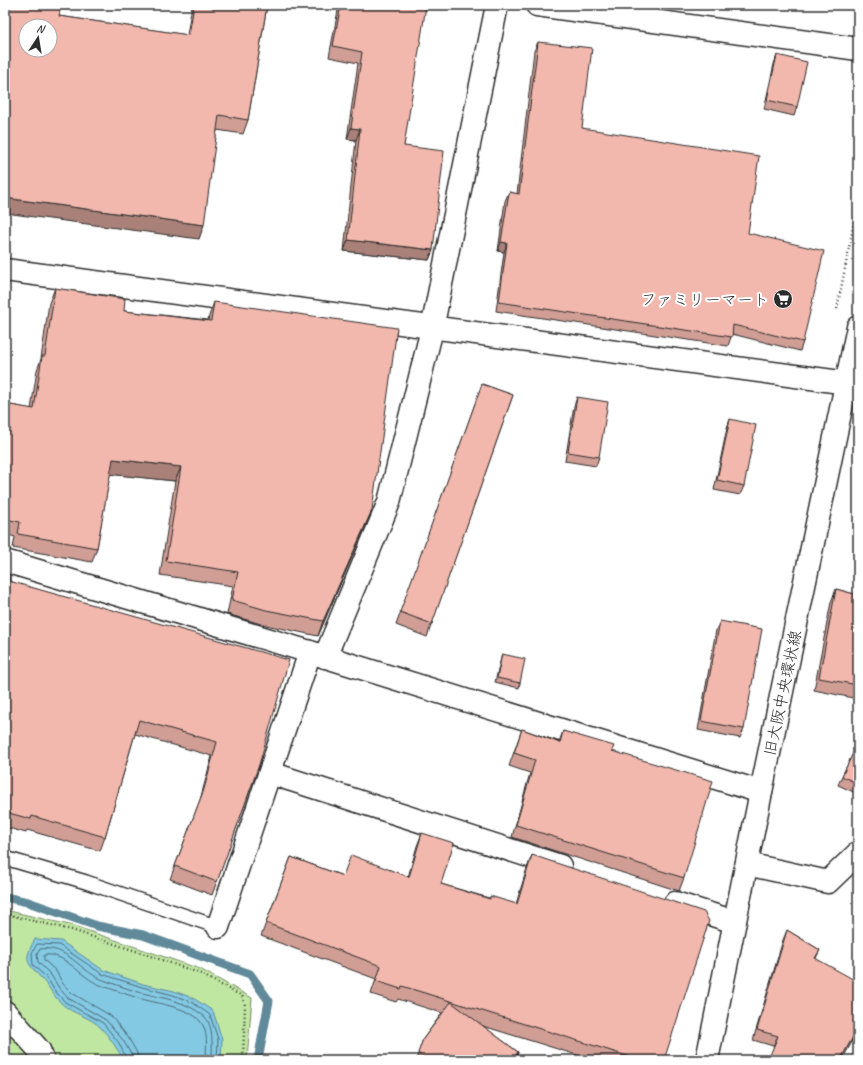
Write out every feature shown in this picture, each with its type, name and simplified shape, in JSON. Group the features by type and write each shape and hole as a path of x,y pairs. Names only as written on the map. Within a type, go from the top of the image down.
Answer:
{"street":[{"path":"218,928 270,773 317,655 389,502 432,328 498,5"},
{"path":"537,5 858,49"},
{"path":"5,270 848,383"},
{"name":"旧大阪中央環状線","path":"707,1060 761,792 848,383 858,327"},
{"path":"5,561 317,655 761,792"},
{"path":"270,773 579,872"},
{"path":"747,864 828,882 858,853"},
{"path":"654,896 735,922"},
{"path":"5,1012 39,1050 44,1060"}],"lane":[{"path":"5,858 86,882 218,928"}],"path":[{"path":"5,914 72,930 199,973 242,996 246,1005 243,1060"}],"green space":[{"path":"5,910 74,926 200,969 252,998 247,1060 5,1060"}],"water":[{"path":"35,939 61,941 103,970 143,984 174,991 193,998 213,1011 222,1039 221,1060 124,1060 110,1039 97,1024 62,1004 30,966 28,958"}],"building":[{"path":"5,5 61,5 59,16 189,35 194,5 267,5 248,120 219,115 204,225 5,198"},
{"path":"341,5 426,6 404,146 444,151 433,250 348,240 360,129 351,128 362,52 333,46"},
{"path":"538,42 592,48 582,128 759,156 748,233 824,251 803,342 733,325 732,337 499,302 507,243 501,242 509,192 519,194"},
{"path":"777,55 807,62 797,107 767,100"},
{"path":"55,288 125,299 124,311 211,321 214,302 397,328 372,510 323,621 266,610 232,600 238,572 166,561 181,467 113,459 97,548 18,534 20,522 5,519 5,404 34,409 42,356 45,356"},
{"path":"482,384 513,395 432,624 400,612"},
{"path":"577,397 608,402 599,457 568,452"},
{"path":"730,419 756,425 744,486 717,480"},
{"path":"5,576 10,577 9,581 289,660 259,765 217,882 175,866 204,789 217,742 139,720 105,837 32,816 31,819 5,812"},
{"path":"836,589 858,595 858,685 819,678"},
{"path":"720,621 762,629 744,729 701,721"},
{"path":"502,654 525,659 520,683 497,678"},
{"path":"522,729 560,743 563,731 614,746 612,751 713,781 684,878 516,825 535,760 514,753"},
{"path":"858,743 858,784 842,776"},
{"path":"422,833 454,843 441,884 490,899 490,896 517,904 532,855 704,912 709,921 664,1060 640,1060 402,986 401,989 376,981 381,966 266,923 291,857 343,876 351,855 409,877"},
{"path":"787,930 820,950 815,958 858,982 858,1028 840,1060 768,1060 778,1036 757,1030"},
{"path":"451,1002 518,1052 513,1060 426,1060 418,1053 423,1039"}],"waterway":[{"path":"5,897 28,902 97,926 143,935 250,974 269,1001 258,1060"}],"place":[{"name":"ファミリーマート","path":"783,299"}]}
